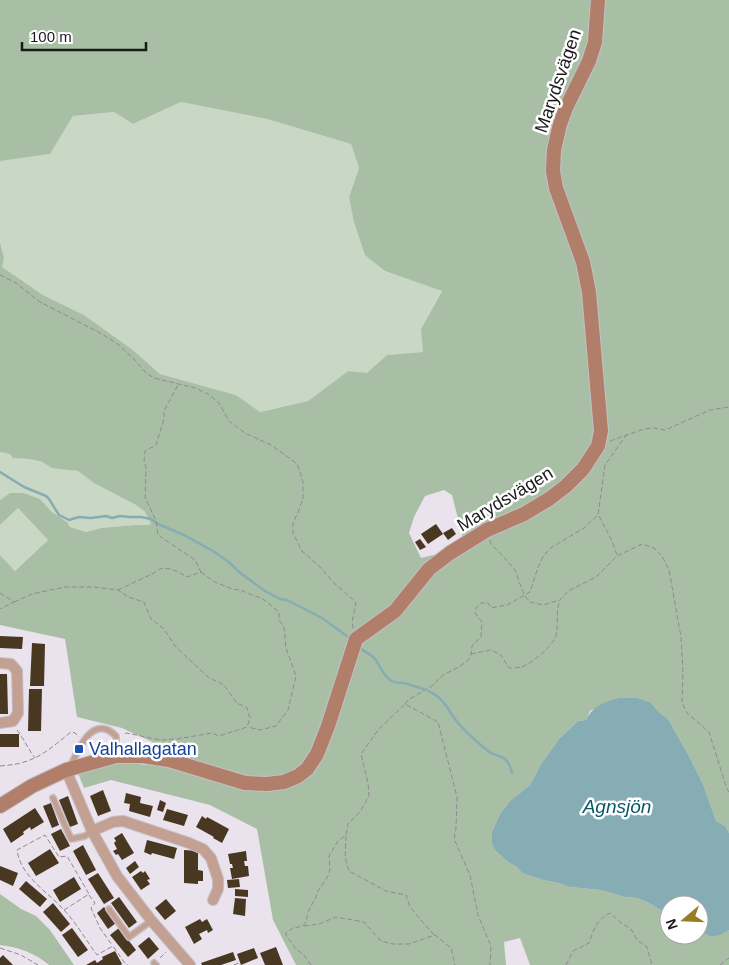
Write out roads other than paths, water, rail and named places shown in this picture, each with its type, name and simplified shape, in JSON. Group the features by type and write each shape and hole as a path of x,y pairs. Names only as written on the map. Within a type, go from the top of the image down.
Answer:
{"street":[{"name":"Marydsvägen","path":"116,756 143,756 169,760 245,782 268,784 284,782 298,776 307,770 320,748 356,638 395,611 429,569 450,553 487,530 524,514 566,486 583,469 598,446 601,431 589,292 583,262 556,188 553,171 554,150 560,124 589,61 595,42 598,0"},
{"path":"0,663 11,664 17,671 18,713 13,720 0,723"},
{"path":"0,806 32,786 70,769 116,756"},
{"path":"70,769 92,831 117,876 172,946 190,965"},
{"path":"92,831 113,822 123,821 203,849 211,858 218,879 218,889 213,900"}],"lane":[{"path":"70,769 87,737 93,731 99,729 107,729 116,736 116,756"},
{"path":"53,798 71,839 85,836 92,831"},
{"path":"109,908 129,937 151,920"}],"water":[{"name":"Agnsjön","path":"618,698 638,698 650,702 668,719 689,756 703,784 716,821 725,826 729,833 729,930 714,936 709,936 709,895 659,895 659,909 637,898 625,897 601,890 570,887 522,873 495,850 492,842 492,832 500,814 511,800 530,785 541,764 559,739 578,721 586,720 603,703"}],"waterway":[{"path":"0,472 24,487 46,496 59,515 69,520 79,517 106,516 112,518 120,516 151,519 213,551 265,591 322,618 351,639"},
{"path":"359,647 375,659 389,679 424,689"},
{"path":"428,691 443,702 459,724 479,743 491,753 505,759 512,773"}],"place":[{"name":"Valhallagatan","path":"79,749"}]}
